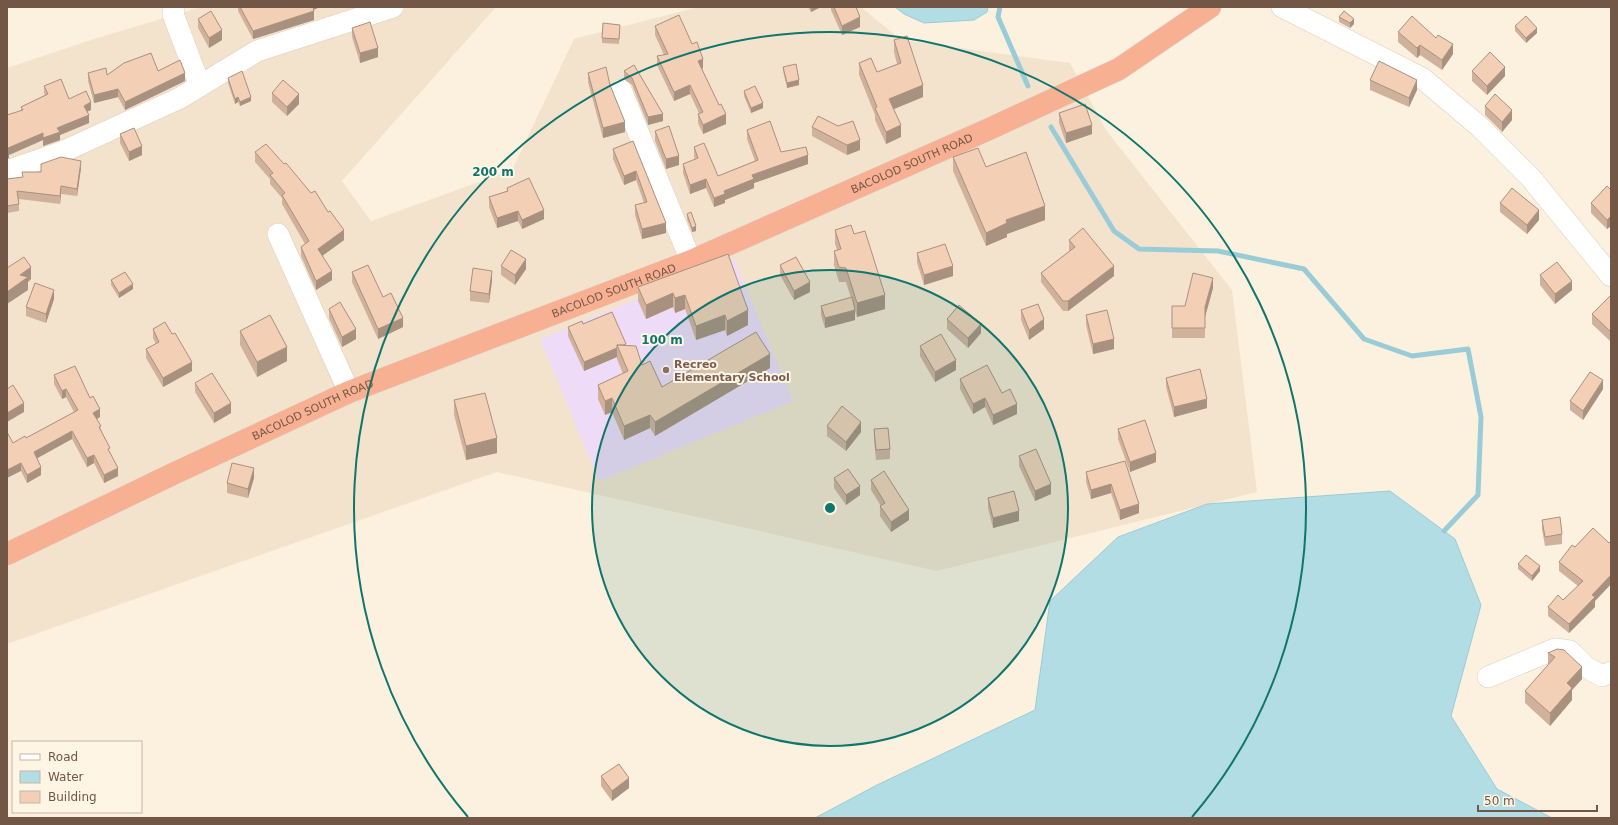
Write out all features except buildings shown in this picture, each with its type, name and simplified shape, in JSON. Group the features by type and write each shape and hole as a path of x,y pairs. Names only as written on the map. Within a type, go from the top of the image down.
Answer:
{"highway":[{"name":"BACOLOD SOUTH ROAD","path":"7,554 168,476 349,392 691,261 1119,70 1210,7"}],"street":[{"path":"174,7 173,14 200,86"},
{"path":"7,171 62,152 180,98 257,51 393,7"},
{"path":"1282,7 1422,78 1480,127 1530,176 1611,276"},
{"path":"621,90 691,261"},
{"path":"278,234 349,392"},
{"path":"1488,677 1555,649 1570,651 1586,667 1602,676 1611,672"}],"shaded area":[{"path":"201,7 496,7 342,181 371,221 512,170 574,39 698,7 861,7 901,40 1070,63 1106,130 1232,290 1257,492 937,571 497,472 7,644 7,68 97,38"},
{"name":"Recreo Elementary School","path":"734,259 793,401 599,481 540,339"}],"water":[{"path":"895,7 988,7 987,12 974,20 924,23 904,14"},
{"path":"1390,491 1455,539 1481,605 1451,716 1497,789 1552,818 815,818 877,785 1035,710 1050,601 1118,537 1207,504"}],"waterway":[{"path":"1000,7 998,17 1028,86"},
{"path":"1051,127 1114,231 1139,249 1218,251 1304,269 1364,339 1412,356 1468,349 1481,417 1478,495 1444,531"}],"place":[{"name":"Recreo Elementary School","path":"666,370"}]}
